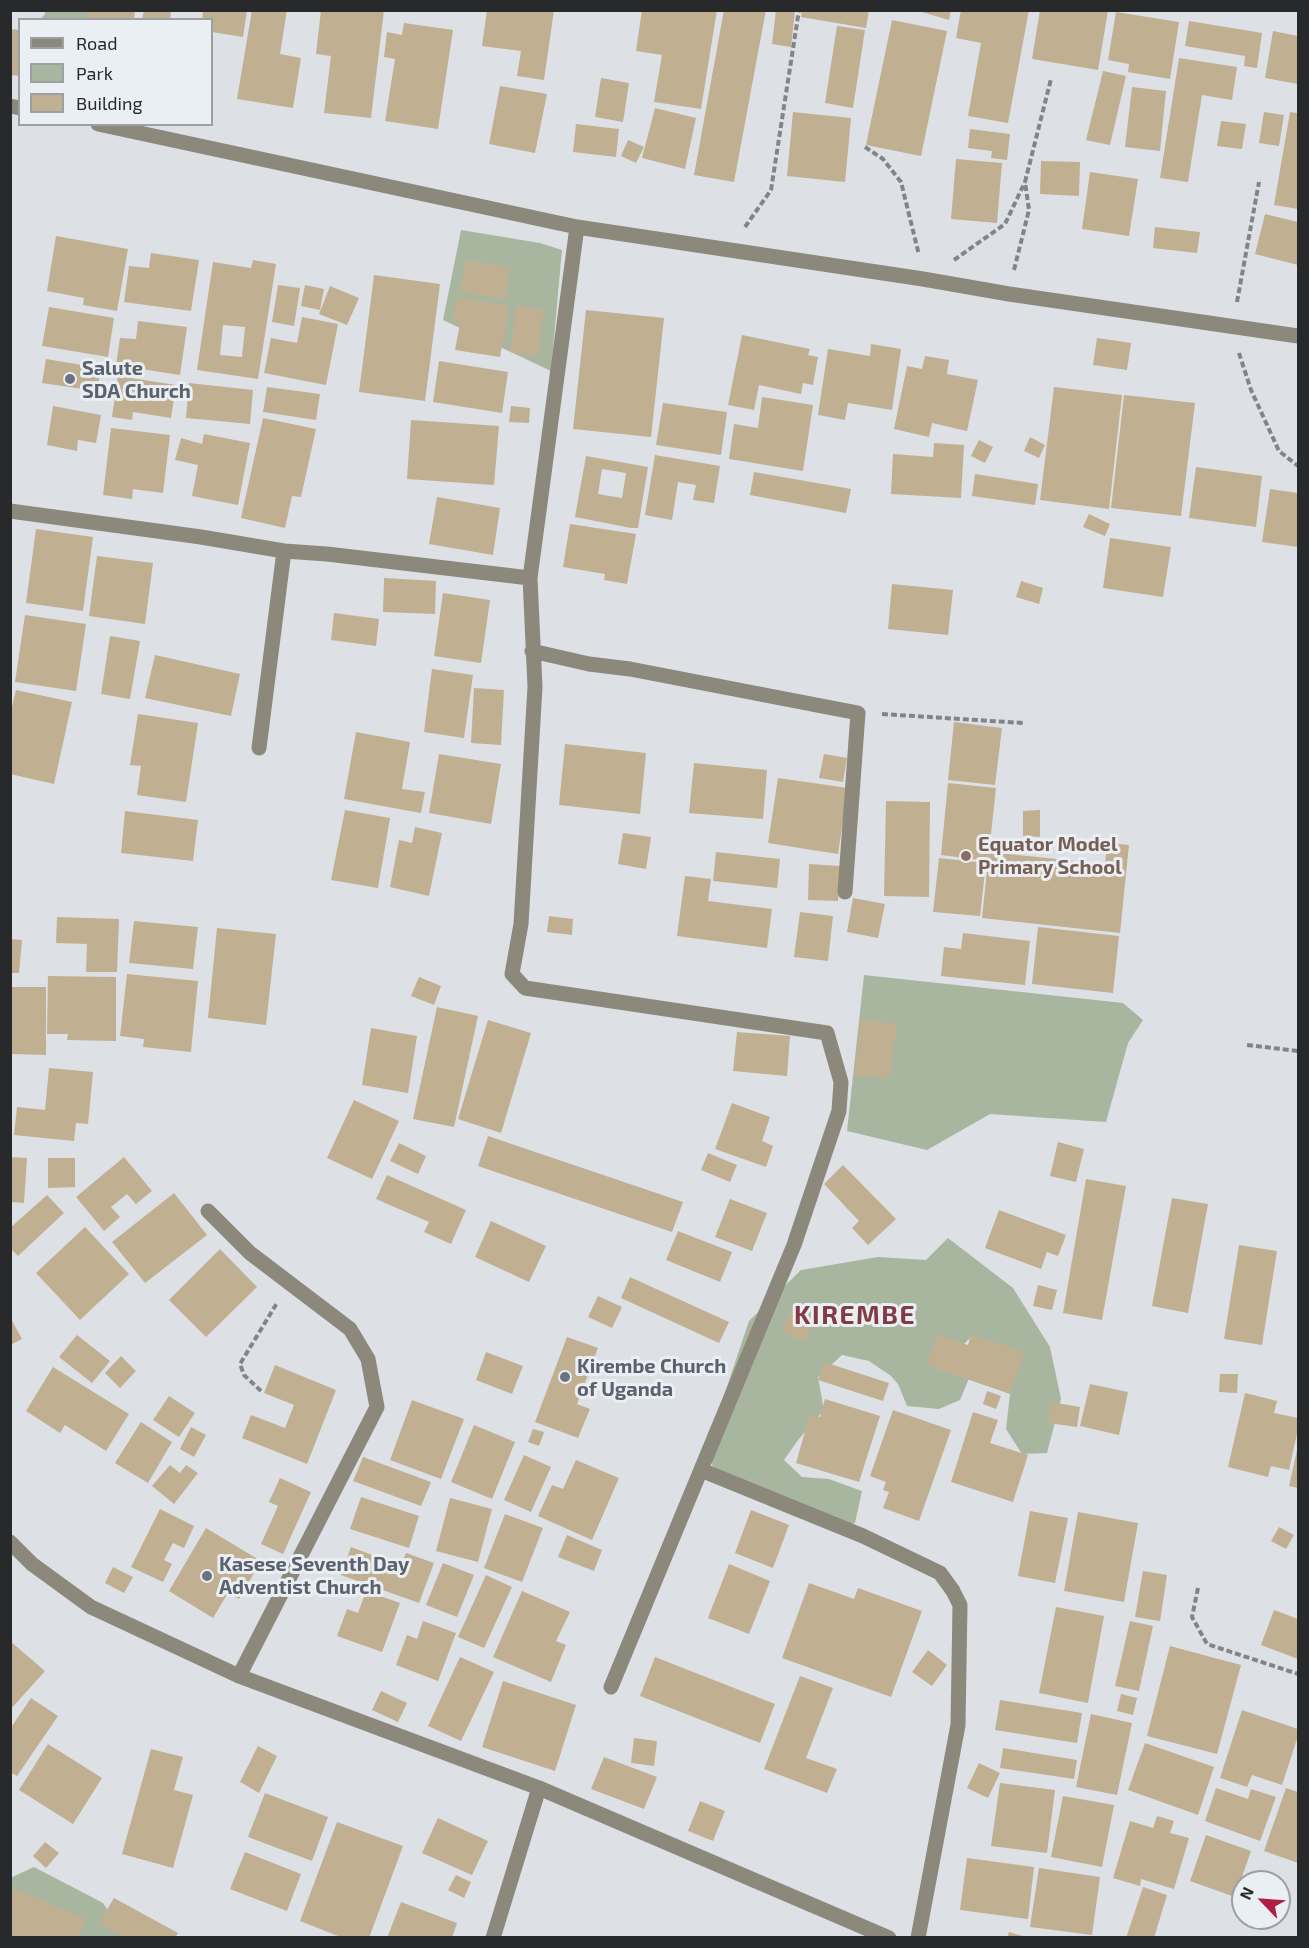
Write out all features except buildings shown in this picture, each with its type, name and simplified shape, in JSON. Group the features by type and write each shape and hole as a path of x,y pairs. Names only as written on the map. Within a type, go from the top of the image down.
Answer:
{"street":[{"path":"107,126 577,227 1299,336"},
{"path":"577,227 530,578 535,687 521,924 512,974 525,988 827,1033 841,1082 839,1111 794,1245 611,1687"},
{"path":"10,511 201,537 284,551 530,578"},
{"path":"259,748 284,551"},
{"path":"532,651 589,664 630,669 858,713 845,892"},
{"path":"208,1211 250,1253 350,1329 368,1359 377,1407 240,1676"},
{"path":"701,1470 863,1536 940,1573 960,1605 958,1725 918,1938"},
{"path":"10,1542 32,1564 91,1607 240,1676 539,1788 889,1938"},
{"path":"493,1938 539,1788"}],"path":[{"path":"729,250 771,190 798,10"},
{"path":"865,147 883,159 901,182 923,279 1005,224 1025,182 1051,79"},
{"path":"1009,294 1029,210 1025,182"},
{"path":"1233,326 1259,182"},
{"path":"1213,323 1240,353 1251,390 1279,451 1299,466"},
{"path":"858,713 1023,723"},
{"path":"1247,1045 1299,1051"},
{"path":"261,1390 244,1375 240,1364 290,1282"},
{"path":"1198,1588 1192,1617 1207,1644 1299,1674"}],"green space":[{"path":"45,11 97,11 95,18 42,18"},
{"path":"461,230 540,243 562,250 551,371 443,320"},
{"path":"864,975 1123,1003 1143,1020 1128,1043 1106,1122 990,1114 927,1150 847,1131"},
{"path":"948,1238 1013,1288 1050,1347 1061,1399 1047,1453 1022,1454 1006,1429 1011,1385 971,1337 959,1349 970,1376 960,1400 939,1409 907,1406 898,1384 891,1376 869,1361 842,1355 818,1377 824,1410 784,1460 802,1477 829,1479 862,1491 855,1523 833,1531 717,1482 707,1446 749,1321 801,1270 878,1257 926,1260"},
{"path":"34,1867 103,1903 125,1937 11,1937 10,1878"}],"place":[{"name":"Salute SDA Church","path":"70,379"},
{"name":"Equator Model Primary School","path":"966,856"},
{"name":"Kirembe Church of Uganda","path":"565,1377"},
{"name":"Kasese Seventh Day Adventist Church","path":"207,1576"}],"district":[{"name":"KIREMBE","path":"855,1315"}]}
